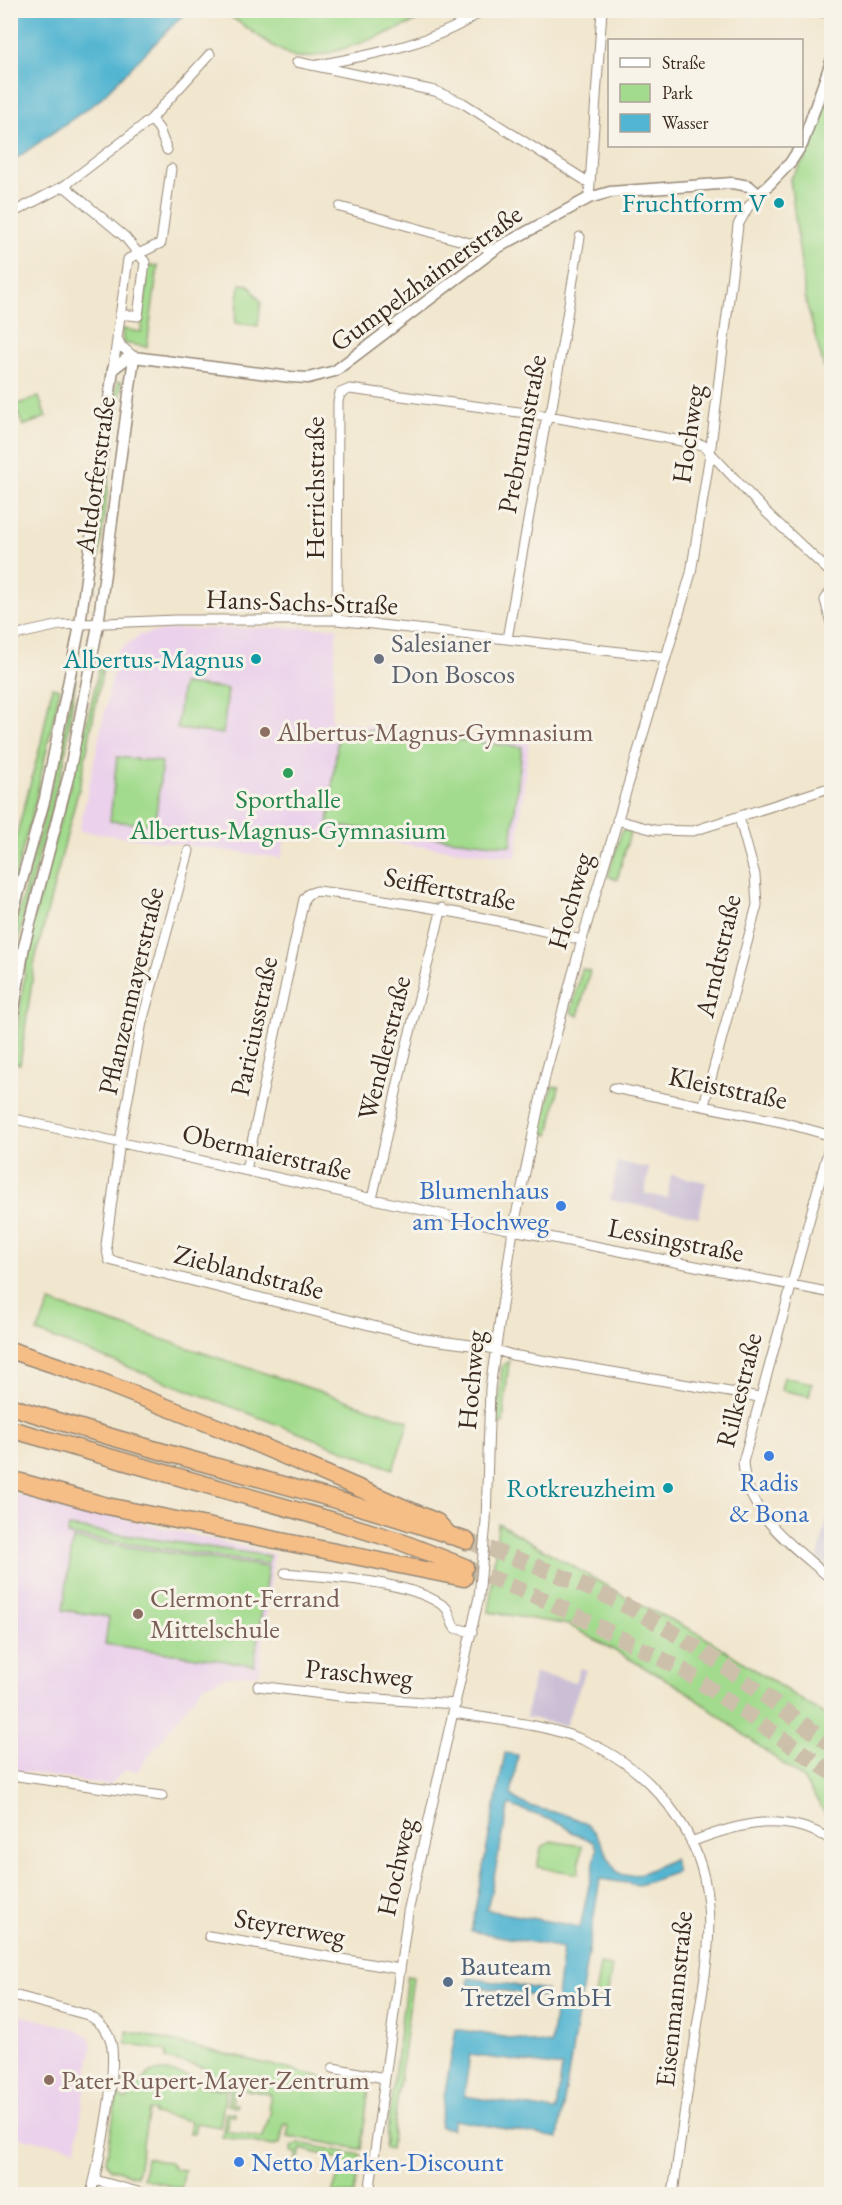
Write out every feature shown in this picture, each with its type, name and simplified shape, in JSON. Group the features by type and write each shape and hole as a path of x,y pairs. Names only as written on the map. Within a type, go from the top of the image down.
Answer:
{"highway":[{"path":"15,1349 227,1431 327,1473 437,1522 450,1536"},
{"path":"10,1406 96,1433 297,1488 467,1541"},
{"path":"10,1429 396,1540 464,1572 107,1506 10,1479"}],"street":[{"path":"312,66 378,54 435,34 472,18 482,10"},
{"path":"589,198 588,182 602,10"},
{"path":"812,10 831,14"},
{"path":"10,214 64,186 151,119 210,54"},
{"path":"803,139 831,58"},
{"path":"297,62 435,91 463,103 588,182"},
{"path":"151,119 159,129 167,150"},
{"path":"759,195 790,163 800,147"},
{"name":"Altdorferstraße","path":"10,923 45,798 80,625 128,259 161,243 171,169"},
{"name":"Gumpelzhaimerstraße","path":"134,357 291,377 325,375 335,371 495,250 589,198 610,192 732,183 749,186 759,195"},
{"path":"64,186 125,237 145,262 138,316 120,314"},
{"name":"Hochweg","path":"369,2194 399,1969 419,1859 472,1632 485,1531 494,1351 513,1230 547,1067 582,940 691,573 710,454 738,225 748,207 759,195"},
{"path":"340,207 495,250"},
{"name":"Prebrunnstraße","path":"507,639 579,237"},
{"path":"117,338 121,346 134,357"},
{"path":"113,369 126,359 134,357"},
{"name":"Altdorferstraße","path":"10,1034 24,946 69,774 98,625 134,357"},
{"name":"Herrichstraße","path":"337,620 340,393 344,390 359,388 548,416"},
{"path":"548,416 703,445 831,574"},
{"path":"831,589 825,600 831,627"},
{"name":"Hans-Sachs-Straße","path":"10,636 53,626 175,620 337,620 666,657"},
{"path":"617,820 673,832 693,831 831,787"},
{"name":"Arndtstraße","path":"704,1105 757,905 755,875 739,817"},
{"name":"Pflanzenmayerstraße","path":"120,1141 142,1022 189,851"},
{"name":"Seiffertstraße","path":"309,894 317,891 442,908 582,940"},
{"name":"Pariciusstraße","path":"246,1170 304,899 309,894"},
{"name":"Wendlerstraße","path":"372,1199 406,1048 442,908"},
{"name":"Kleiststraße","path":"614,1088 782,1122 831,1136"},
{"name":"Obermaierstraße","path":"10,1118 513,1230"},
{"name":"Rilkestraße","path":"831,1136 744,1451 744,1472 748,1490 762,1515 831,1580"},
{"name":"Zieblandstraße","path":"120,1141 106,1245 109,1260 425,1339 486,1347 494,1351"},
{"name":"Lessingstraße","path":"513,1230 831,1293"},
{"path":"494,1351 759,1397"},
{"path":"285,1573 393,1586 436,1602 448,1609 455,1628 472,1632"},
{"name":"Praschweg","path":"258,1686 455,1709"},
{"name":"Eisenmannstraße","path":"455,1709 561,1733 603,1749 647,1780 665,1799 691,1842 702,1872 708,1905 708,1930 705,1969 673,2194"},
{"path":"10,1775 162,1796"},
{"path":"691,1842 728,1828 771,1821 809,1828 831,1840"},
{"name":"Steyrerweg","path":"209,1936 399,1969"},
{"path":"10,1994 75,2010 98,2021 106,2030 111,2041 112,2069 91,2194"},
{"path":"333,2068 384,2078"},
{"path":"95,2180 145,2194"}],"shaded area":[{"name":"Albertus-Magnus-Gymnasium","path":"337,627 331,721 529,743 516,857 285,831 282,858 79,831 118,650 140,635 174,629"},
{"path":"618,1162 649,1168 645,1194 667,1198 671,1175 706,1182 699,1217 610,1200"},
{"name":"Clermont-Ferrand Mittelschule","path":"11,1492 274,1554 259,1674 228,1676 203,1686 137,1771 126,1770 109,1785 11,1770"},
{"path":"831,1501 831,1569 818,1558"},
{"path":"580,1668 586,1670 565,1726 526,1717 534,1673 575,1682"},
{"name":"Pater-Rupert-Mayer-Zentrum","path":"10,2013 69,2027 89,2036 92,2046 76,2148 11,2136"}],"green space":[{"path":"222,11 441,11 347,48 309,57 296,57 270,44"},
{"path":"831,87 832,393 806,302 790,179 811,150"},
{"path":"149,265 158,266 147,347 123,343 122,329 141,332"},
{"path":"240,284 249,285 261,302 258,326 235,323"},
{"path":"117,382 122,382 94,593 101,500"},
{"path":"39,397 46,417 23,426 15,405"},
{"path":"79,654 64,762 27,900 11,978 11,941 56,770"},
{"path":"101,657 105,658 81,780 35,960 20,1064 13,1062 32,929 87,721"},
{"path":"182,684 228,689 223,734 177,729"},
{"path":"52,687 60,689 34,807 11,892 11,856 41,743"},
{"path":"339,727 522,747 511,846 328,825"},
{"path":"117,757 162,762 155,825 110,821"},
{"path":"631,829 617,880 608,876 622,830"},
{"path":"582,969 590,971 578,1016 571,1012"},
{"path":"552,1086 559,1087 549,1135 541,1132"},
{"path":"50,1302 409,1421 393,1469 37,1332"},
{"path":"509,1361 503,1423 497,1423 502,1366"},
{"path":"784,1377 812,1383 809,1396 781,1390"},
{"path":"498,1523 634,1602 698,1633 831,1719 831,1818 825,1813 803,1779 683,1689 569,1625 489,1612"},
{"path":"69,1527 269,1556 268,1564 67,1535"},
{"path":"73,1539 268,1567 254,1665 105,1644 109,1617 63,1610"},
{"path":"551,1841 582,1846 578,1874 537,1867 541,1848"},
{"path":"600,1964 612,1966 607,1997 595,1996"},
{"path":"407,1976 413,1977 391,2149 385,2148"},
{"path":"127,2031 369,2088 361,2149 288,2136 288,2125 284,2124 280,2144 274,2146 222,2137 226,2112 235,2113 235,2116 229,2115 226,2131 263,2138 271,2110 268,2109 271,2094 234,2088 231,2103 237,2104 236,2107 227,2105 230,2089 209,2086 208,2077 202,2067 166,2059 167,2051 126,2044"},
{"path":"162,2071 191,2076 197,2085 226,2090 220,2127 196,2123 194,2134 189,2133 191,2121 154,2114 155,2111 149,2110 137,2176 110,2168 106,2161 117,2095 126,2100 149,2073"},
{"path":"299,2143 361,2155 354,2194 332,2194 339,2173 337,2172 339,2159 301,2149 298,2163 303,2165 303,2168 294,2166 297,2153 291,2152 293,2146"},
{"path":"146,2158 169,2163 176,2169 185,2170 181,2189 143,2178"}],"water":[{"path":"11,10 187,11 98,101 11,162"},
{"path":"505,1753 518,1755 511,1795 530,1806 572,1817 591,1828 613,1866 621,1874 640,1873 673,1859 677,1872 639,1885 600,1879 558,2138 454,2120 452,2129 439,2126 456,2029 551,2045 563,1948 471,1931","holes":["509,1805 562,1824 572,1832 594,1842 597,1849 580,1927 487,1910","470,2055 562,2067 556,2111 464,2096"]},
{"path":"469,1978 546,1990 545,1997 468,1985"}],"tunnel":[{"path":"467,1541 571,1580 632,1609 684,1639 832,1745"},
{"path":"465,1567 550,1602 683,1670 832,1773"}],"place":[{"name":"Fruchtform V","path":"779,203"},
{"name":"Albertus-Magnus","path":"256,659"},
{"name":"Salesianer Don Boscos","path":"379,659"},
{"name":"Albertus-Magnus-Gymnasium","path":"265,732"},
{"name":"Sporthalle Albertus-Magnus-Gymnasium","path":"288,773"},
{"name":"Blumenhaus am Hochweg","path":"561,1206"},
{"name":"Radis & Bona","path":"769,1456"},
{"name":"Rotkreuzheim","path":"668,1488"},
{"name":"Clermont-Ferrand Mittelschule","path":"138,1614"},
{"name":"Bauteam Tretzel GmbH","path":"448,1982"},
{"name":"Pater-Rupert-Mayer-Zentrum","path":"49,2080"},
{"name":"Netto Marken-Discount","path":"239,2162"}]}
